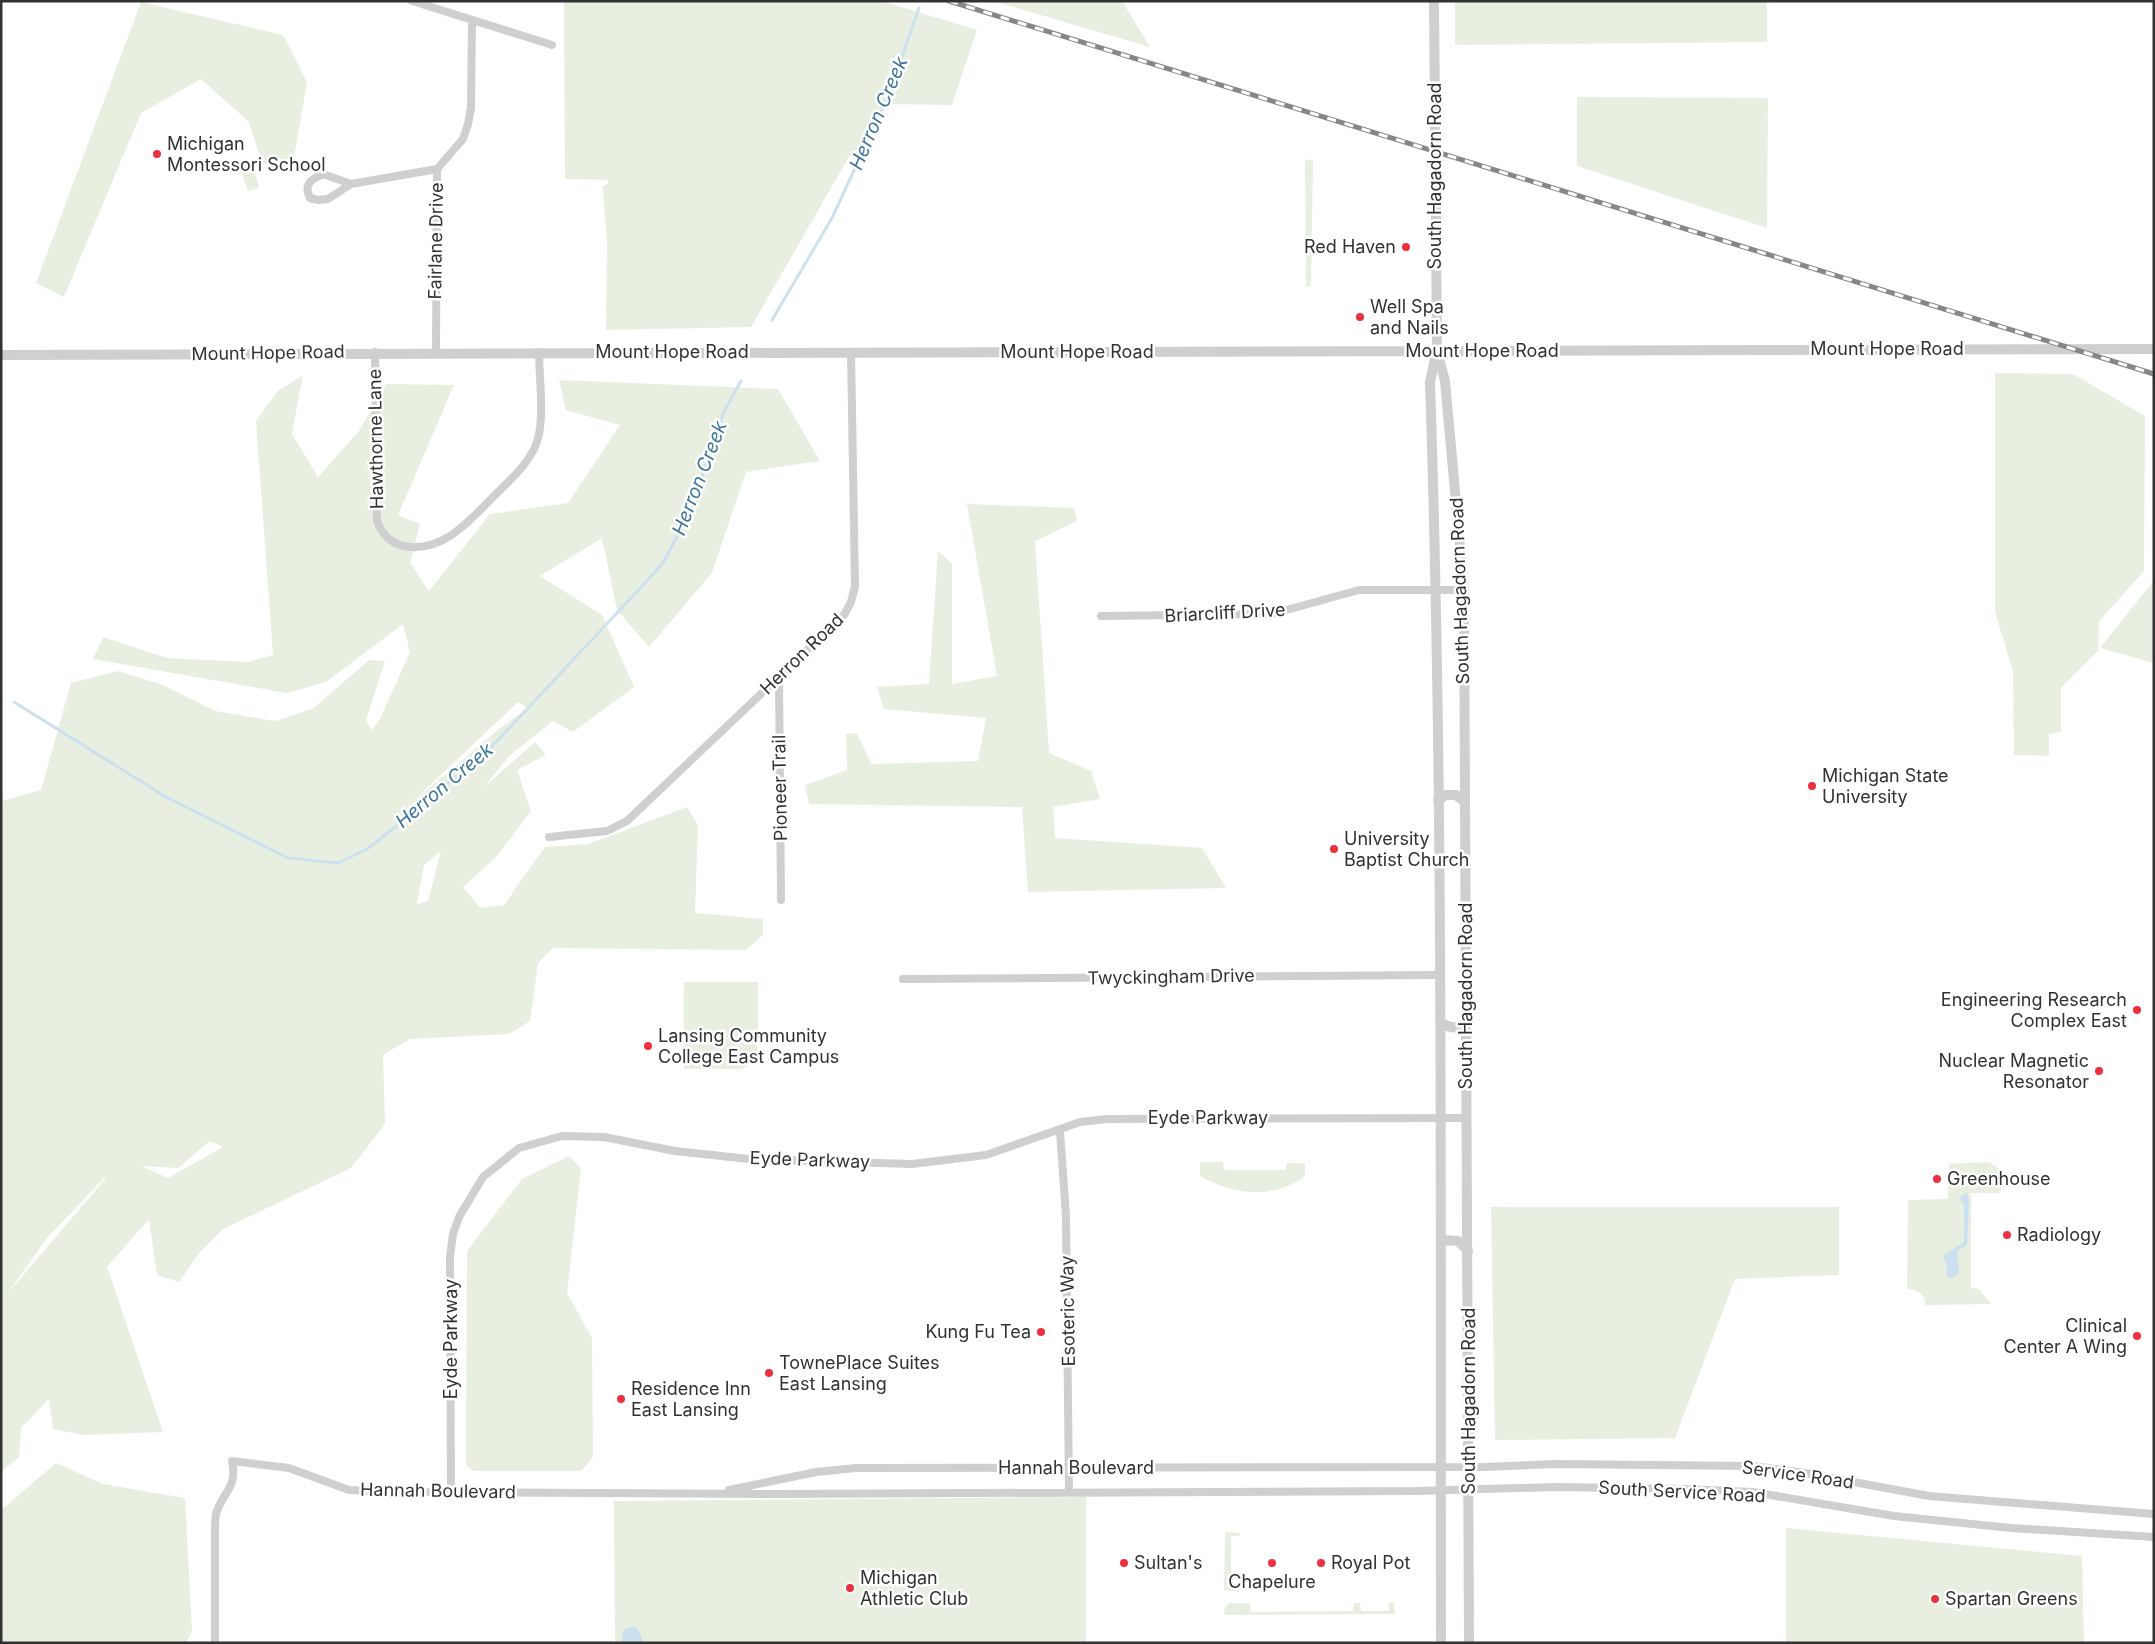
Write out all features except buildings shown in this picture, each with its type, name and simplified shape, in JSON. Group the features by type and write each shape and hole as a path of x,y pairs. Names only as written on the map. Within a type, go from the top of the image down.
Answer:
{"street":[{"path":"412,1 552,45"},
{"name":"South Hagadorn Road","path":"1434,1 1437,351 1430,382 1436,589 1440,975 1442,1240 1441,1643"},
{"name":"Fairlane Drive","path":"436,352 437,169 463,139 468,124 471,108 472,21"},
{"path":"351,184 323,174 312,178 308,183 308,193 310,198 318,200 328,199 351,184 437,169"},
{"name":"Mount Hope Road","path":"1,355 375,352 2154,349"},
{"name":"South Hagadorn Road","path":"1437,351 1445,381 1464,590 1469,1643"},
{"name":"Hawthorne Lane","path":"375,352 377,521 382,532 391,541 401,545 416,547 436,543 457,532 508,481 532,453 537,442 539,426 539,352"},
{"name":"Herron Road","path":"549,837 607,831 627,821 844,615 853,597 854,520 851,352"},
{"name":"Briarcliff Drive","path":"1100,616 1272,614 1359,590 1464,590"},
{"name":"Pioneer Trail","path":"779,676 781,900"},
{"path":"1438,800 1446,795 1456,795 1465,802"},
{"name":"Twyckingham Drive","path":"903,979 1440,975"},
{"path":"1440,1022 1454,1028 1462,1026 1466,1022"},
{"name":"Eyde Parkway","path":"451,1492 450,1257 453,1234 459,1217 483,1177 519,1148 562,1136 604,1137 675,1151 750,1159 912,1164 986,1155 1060,1131 1080,1122 1107,1119 1467,1118"},
{"name":"Esoteric Way","path":"1060,1131 1066,1216 1069,1492"},
{"path":"1442,1240 1458,1241 1468,1251"},
{"name":"Hannah Boulevard","path":"215,1643 214,1530 217,1512 227,1496 235,1474 232,1461 290,1468 349,1490 786,1494 1440,1491"},
{"name":"Service Road","path":"1440,1467 1555,1464 1753,1466 1805,1473 1929,1496 2154,1514"},
{"name":"Hannah Boulevard","path":"715,1492 816,1472 856,1468 1440,1467"},
{"name":"South Service Road","path":"1440,1491 1555,1487 1753,1492 1894,1516 2011,1528 2154,1537"}],"green space":[{"path":"564,1 882,1 977,30 952,105 885,104 858,162 850,155 751,327 606,330 607,244 603,186 608,184 608,180 565,179"},
{"path":"993,1 1122,1 1150,47"},
{"path":"1455,1 1767,1 1767,42 1455,45"},
{"path":"141,2 283,35 307,82 292,169 262,163 249,122 201,79 141,113 64,297 36,283"},
{"path":"1577,97 1768,98 1767,228 1577,166"},
{"path":"1305,159 1313,161 1311,286 1306,287"},
{"path":"248,163 255,173 259,188 248,191 240,169 242,165"},
{"path":"1995,373 2073,374 2145,416 2144,571 2099,621 2098,651 2061,688 2061,732 2049,734 2049,756 2014,755 2013,671 1995,612"},
{"path":"303,375 292,434 318,477 359,431 386,384 454,385 398,515 420,524 410,563 429,591 490,514 568,503 620,425 566,410 559,380 778,389 820,461 746,472 712,573 649,647 617,610 602,538 540,576 602,615 634,687 573,732 553,721 510,755 484,787 535,742 546,755 517,770 531,811 498,855 463,887 480,908 504,905 545,847 588,844 687,807 698,825 695,913 763,919 763,935 746,950 553,948 538,963 530,1021 509,1034 410,1039 383,1055 385,1124 351,1168 223,1229 200,1252 179,1282 157,1275 149,1219 107,1267 163,1432 83,1435 53,1429 49,1399 21,1428 19,1457 1,1472 1,801 41,790 71,683 118,671 163,685 215,711 275,721 314,708 369,660 385,661 366,720 372,730 380,719 410,652 403,624 326,682 287,693 93,659 103,637 167,658 248,662 273,655 256,421 278,391","holes":["518,702 528,708 499,729 408,806","441,851 428,901 417,904 424,865","210,1141 223,1147 168,1178 141,1166 178,1168","105,1177 8,1293 46,1239"]},
{"path":"967,504 1074,508 1077,521 1035,541 1049,753 1091,771 1100,799 1053,807 1055,838 1202,848 1226,888 1028,892 1022,807 809,804 805,785 847,770 846,734 857,733 871,764 978,761 986,718 884,709 877,687 929,684 938,551 952,564 952,684 997,676"},
{"path":"2154,580 2154,663 2100,648"},
{"path":"684,982 758,982 758,1034 747,1034 747,1040 754,1043 760,1051 759,1059 742,1069 684,1069"},
{"path":"569,1156 581,1168 567,1293 592,1338 593,1457 581,1471 474,1471 466,1465 467,1251 522,1179"},
{"path":"1200,1162 1223,1162 1224,1170 1286,1170 1286,1163 1305,1163 1305,1176 1293,1184 1280,1189 1266,1192 1239,1191 1200,1176"},
{"path":"1989,1162 2012,1178 2003,1183 2000,1193 1971,1193 1971,1288 1979,1289 1991,1304 1925,1305 1925,1298 1921,1294 1915,1290 1907,1289 1908,1200 1948,1199 1949,1164"},
{"path":"1491,1207 1839,1207 1839,1275 1735,1279 1675,1438 1495,1440"},
{"path":"56,1463 103,1484 185,1498 192,1632 186,1643 1,1643 1,1510"},
{"name":"Michigan Athletic Club","path":"1086,1497 1086,1643 615,1643 614,1501"},
{"name":"Spartan Greens","path":"1786,1528 2082,1556 2084,1643 1786,1643"},
{"path":"1225,1532 1240,1533 1239,1536 1231,1536 1231,1588 1239,1588 1239,1592 1224,1590"},
{"path":"1394,1602 1395,1614 1224,1615 1225,1607 1230,1603 1250,1603 1251,1612 1353,1611 1354,1603 1360,1603 1361,1611 1389,1611 1389,1603"}],"water":[{"path":"1967,1192 1969,1201 1967,1245 1957,1252 1959,1274 1950,1279 1947,1276 1947,1267 1943,1256 1964,1242 1964,1204 1960,1200 1961,1196"},
{"path":"635,1626 640,1633 643,1643 621,1643 623,1630"}],"waterway":[{"name":"Herron Creek","path":"772,320 832,218 888,97 919,8"},
{"name":"Herron Creek","path":"14,702 166,797 288,858 338,863 367,849 427,802 498,740 664,561 689,514 724,412 741,381"}],"railway":[{"path":"949,1 2154,374"}],"place":[{"name":"Michigan Montessori School","path":"157,154"},
{"name":"Red Haven","path":"1406,247"},
{"name":"Well Spa and Nails","path":"1360,317"},
{"name":"Michigan State University","path":"1812,786"},
{"name":"University Baptist Church","path":"1334,849"},
{"name":"Engineering Research Complex East","path":"2137,1010"},
{"name":"Lansing Community College East Campus","path":"648,1046"},
{"name":"Nuclear Magnetic Resonator","path":"2099,1071"},
{"name":"Greenhouse","path":"1937,1179"},
{"name":"Radiology","path":"2007,1235"},
{"name":"Kung Fu Tea","path":"1041,1332"},
{"name":"Clinical Center A Wing","path":"2137,1336"},
{"name":"TownePlace Suites East Lansing","path":"769,1373"},
{"name":"Residence Inn East Lansing","path":"621,1399"},
{"name":"Sultan's","path":"1124,1563"},
{"name":"Chapelure","path":"1272,1563"},
{"name":"Royal Pot","path":"1321,1563"},
{"name":"Michigan Athletic Club","path":"850,1588"},
{"name":"Spartan Greens","path":"1935,1599"}]}
